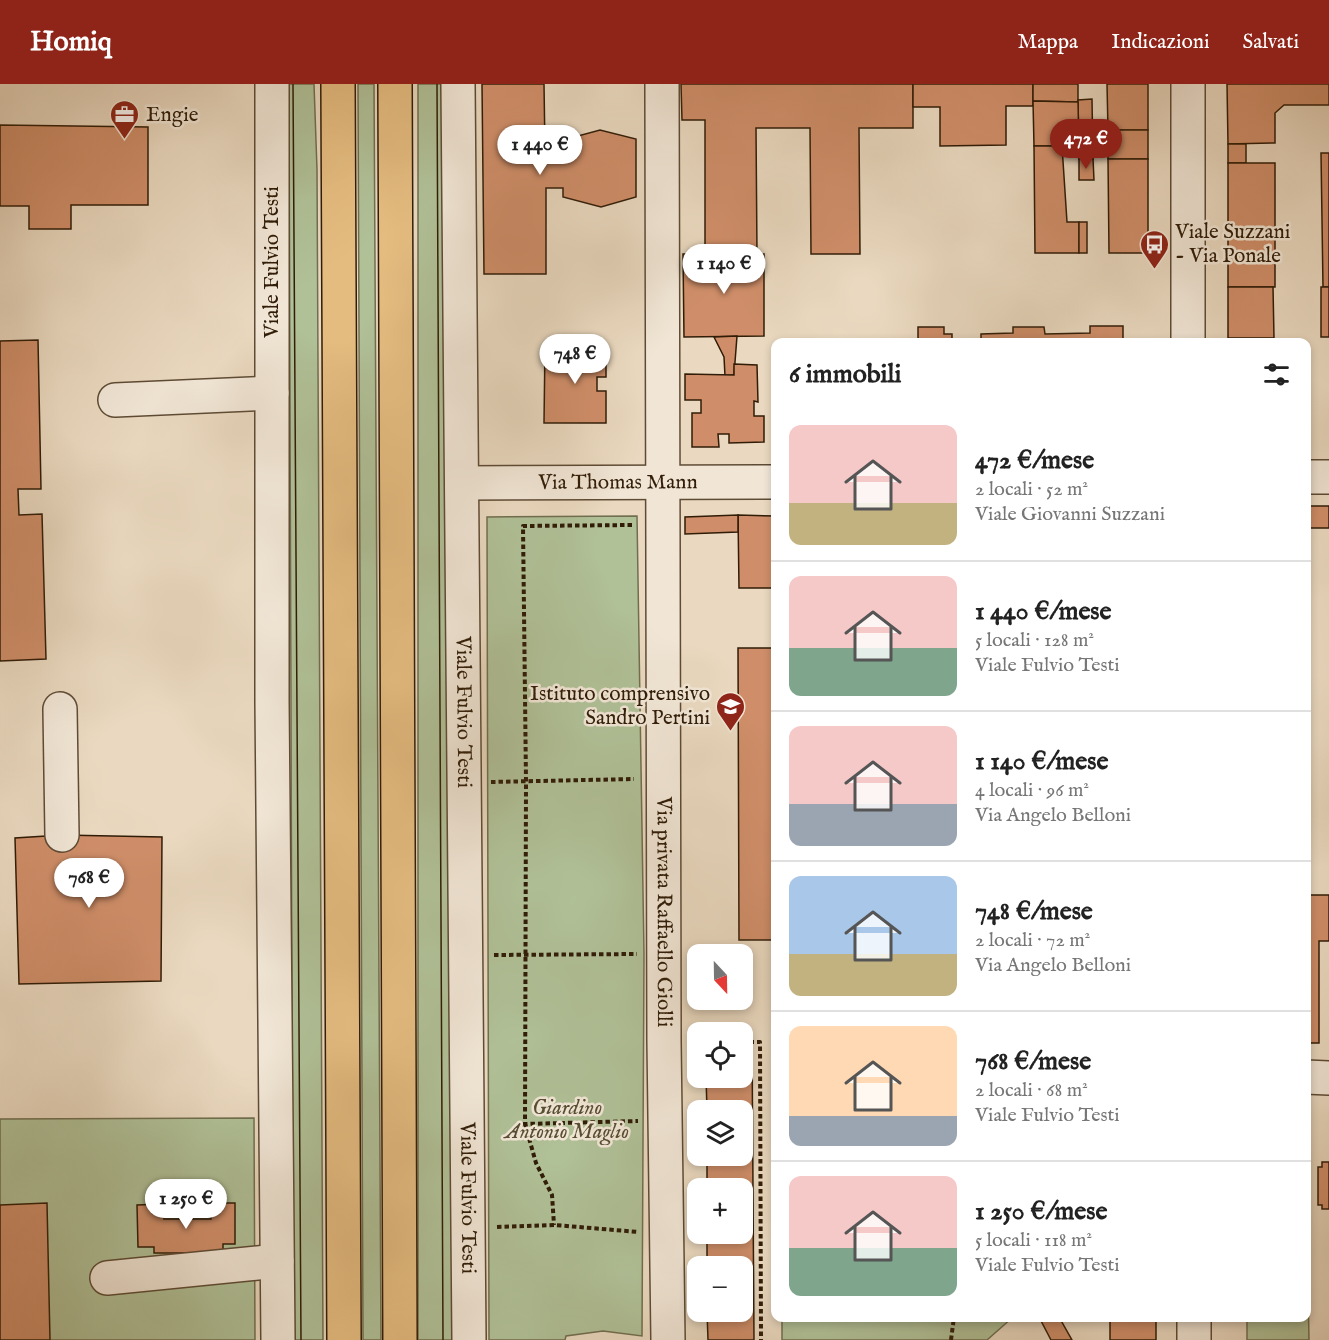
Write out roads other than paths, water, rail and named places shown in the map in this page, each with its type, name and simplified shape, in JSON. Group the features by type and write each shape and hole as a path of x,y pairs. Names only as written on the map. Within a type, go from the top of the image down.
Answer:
{"main road":[{"path":"338,84 344,1340"},
{"path":"395,84 400,1340"}],"street":[{"name":"Viale Fulvio Testi","path":"272,84 272,701 278,1340"},
{"name":"Viale Fulvio Testi","path":"458,84 469,1340"},
{"name":"Via privata Raffaello Giolli","path":"662,84 664,1097 668,1340"},
{"path":"1188,84 1188,338"},
{"path":"115,400 272,393"},
{"path":"1311,477 1329,477"},
{"name":"Via Thomas Mann","path":"462,483 771,482"},
{"path":"60,709 62,835"},
{"path":"1311,1077 1329,1078"},
{"path":"107,1278 277,1261"},
{"path":"1194,1322 1194,1340"}],"tram line":[{"path":"293,84 301,1340"},
{"path":"437,84 443,1340"}],"place":[{"name":"Engie","path":"125,140"},
{"name":"Viale Suzzani - Via Ponale","path":"1154,270"},
{"name":"Istituto comprensivo Sandro Pertini","path":"731,732"}],"park label":[{"name":"Giardino Antonio Maglio","path":"567,1120"}]}
